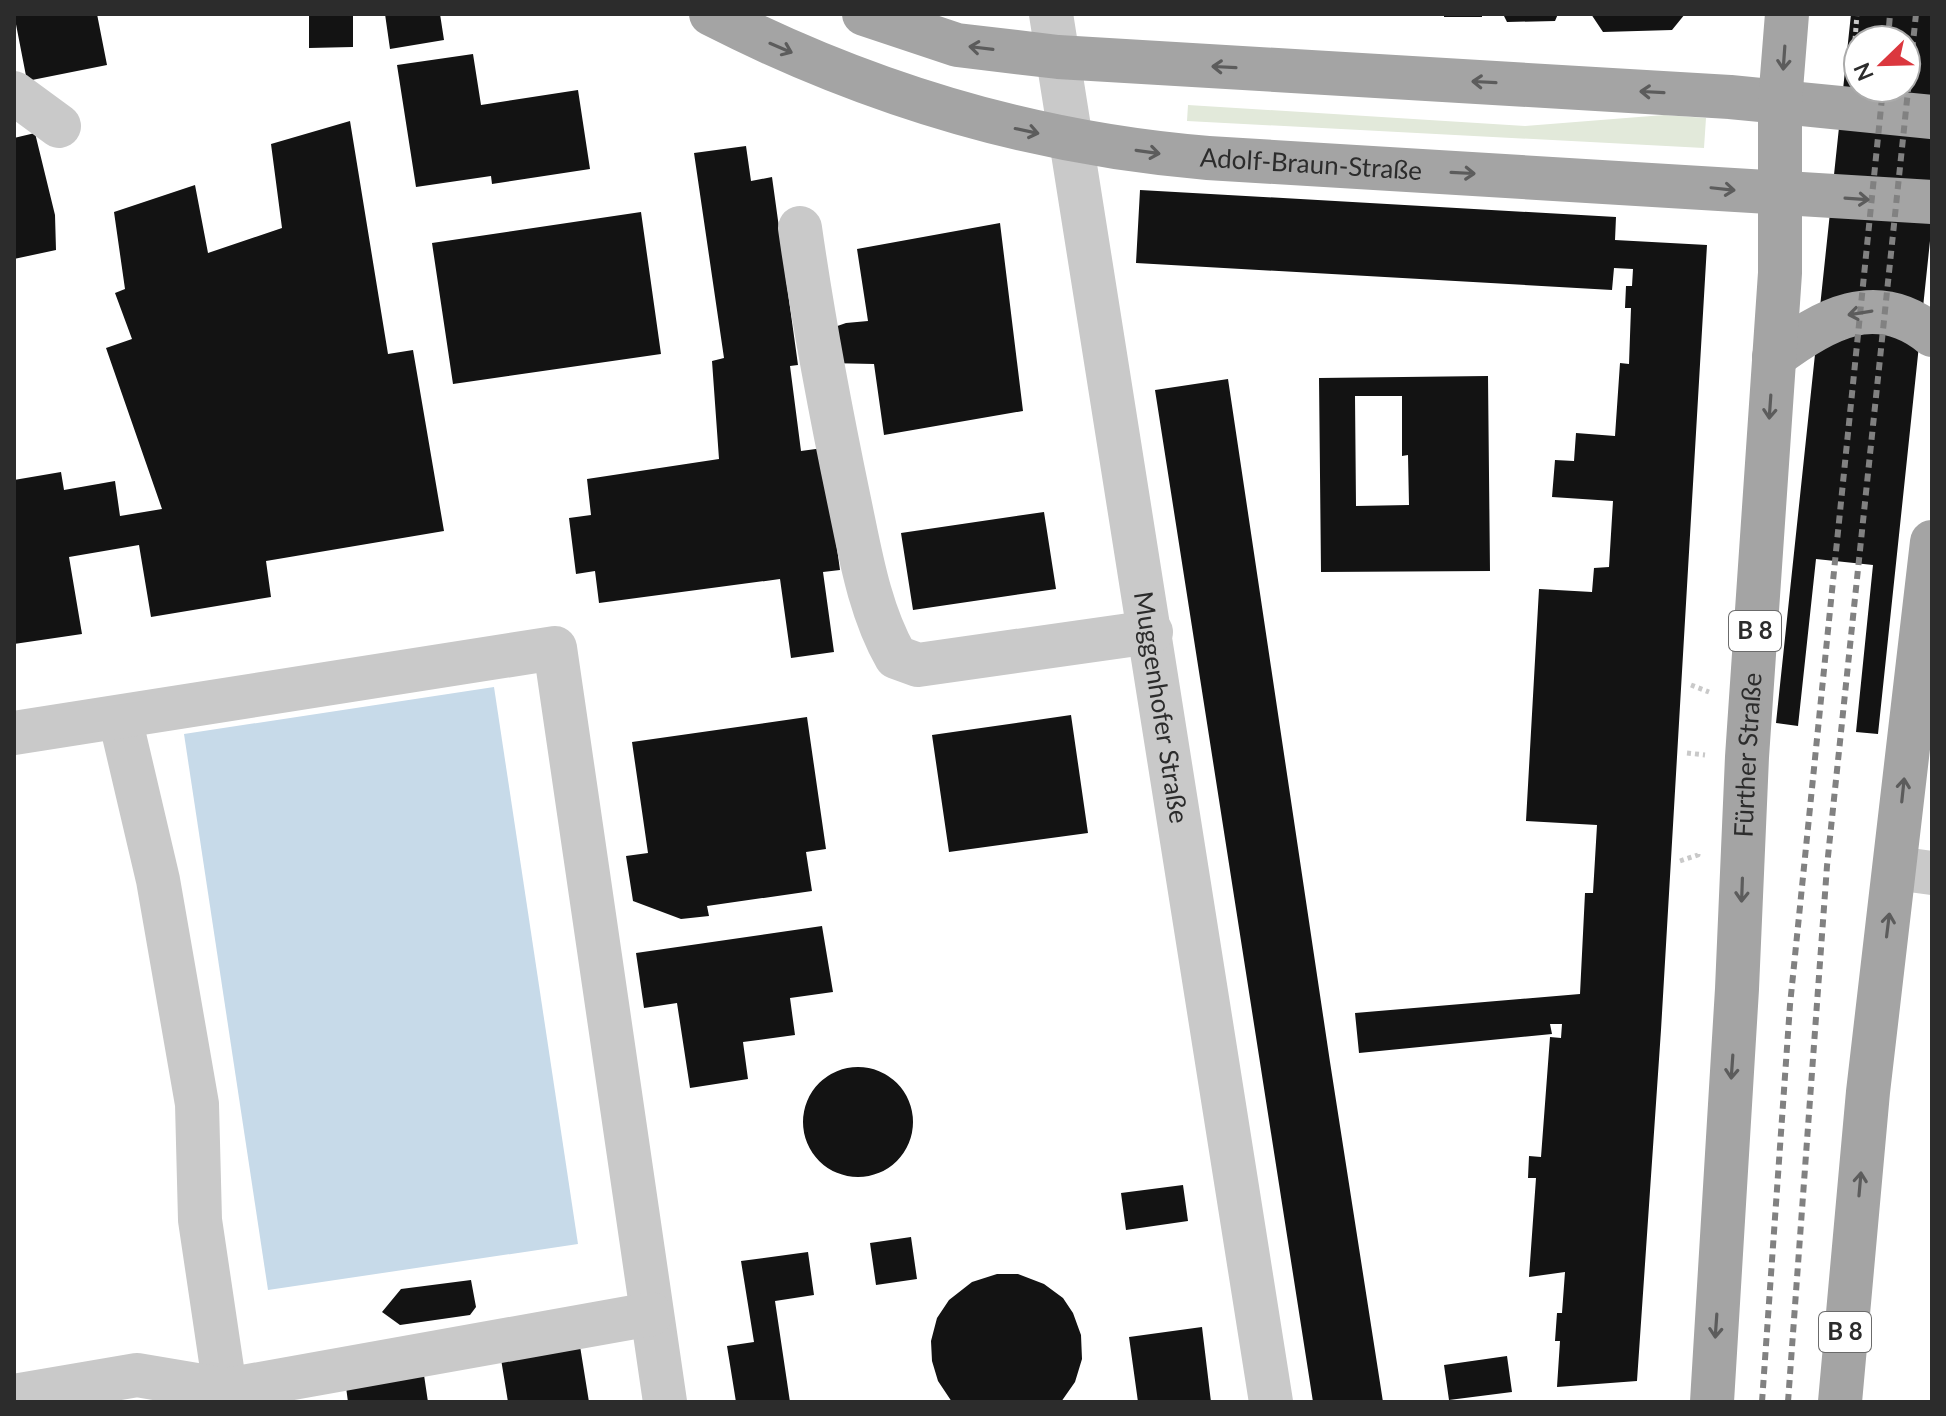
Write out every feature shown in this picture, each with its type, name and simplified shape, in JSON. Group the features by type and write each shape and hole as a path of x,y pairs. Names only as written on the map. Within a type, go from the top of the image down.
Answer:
{"main road":[{"name":"Adolf-Braun-Straße","path":"711,14 814,62 923,102 1071,140 1208,158 1932,202"},
{"path":"864,14 957,45 1058,57 1780,102 1932,117"},
{"name":"Fürther Straße","path":"1712,1402 1774,357 1782,195 1780,102 1787,14"},
{"path":"1774,357 1813,328 1842,316 1874,311 1901,317 1932,335"},
{"name":"B 8","path":"1840,1402 1868,1092 1914,870 1932,542"}],"street":[{"name":"Muggenhofer Straße","path":"1051,14 1271,1402"},
{"path":"14,93 59,126"},
{"path":"800,228 818,351 863,564 884,636 896,657 918,665 1151,632"},
{"path":"14,733 555,648 665,1402"},
{"path":"120,718 158,880 197,1104 200,1220 227,1396"},
{"path":"14,1396 137,1375 227,1396 651,1314"}],"path":[{"path":"1691,685 1709,692 1709,706"},
{"path":"1680,861 1698,855 1699,845"}],"green space":[{"path":"1188,105 1525,126 1664,115 1706,118 1704,148 1187,121"}],"water":[{"path":"494,687 578,1244 268,1290 184,734"}],"building":[{"path":"14,14 97,14 107,65 27,81"},
{"path":"309,14 353,14 353,47 309,48"},
{"path":"385,14 440,14 444,40 390,49"},
{"path":"1444,14 1482,14 1482,17 1444,17"},
{"path":"1503,14 1558,14 1555,21 1507,22"},
{"path":"1591,14 1685,14 1672,30 1603,32"},
{"path":"1851,14 1932,14 1932,222 1878,734 1856,732 1873,565 1816,559 1798,726 1776,723 1842,99 1842,104 1922,104 1922,24 1850,24"},
{"path":"473,54 481,105 578,90 590,169 492,184 491,176 416,187 397,65"},
{"path":"350,121 388,354 413,350 444,531 266,561 271,597 151,617 139,545 69,557 82,634 14,644 14,480 61,472 64,490 115,481 120,516 162,509 106,348 132,339 115,293 125,289 114,212 195,185 208,253 282,228 271,144"},
{"path":"35,133 55,215 56,250 14,259 14,138"},
{"path":"746,146 751,181 772,177 798,365 790,366 801,451 823,448 840,570 823,572 834,652 791,658 780,579 599,603 595,571 576,574 569,518 591,515 587,479 719,459 712,361 724,358 694,153"},
{"path":"1140,190 1616,217 1615,240 1707,245 1637,1381 1557,1387 1560,1341 1555,1341 1557,1313 1562,1313 1565,1272 1529,1277 1536,1178 1528,1178 1529,1156 1541,1157 1550,1037 1561,1038 1562,1024 1550,1024 1552,1034 1359,1053 1355,1013 1580,994 1585,893 1593,893 1597,825 1526,821 1539,589 1592,592 1594,568 1609,567 1613,501 1552,497 1555,460 1574,461 1576,433 1615,436 1620,363 1629,364 1631,308 1625,308 1626,286 1632,286 1633,269 1614,268 1612,290 1136,263"},
{"path":"641,212 661,354 453,384 432,243"},
{"path":"1000,223 1023,411 884,435 874,364 828,363 823,331 846,323 868,321 857,249"},
{"path":"1488,376 1490,571 1321,572 1319,378","holes":["1355,396 1402,396 1402,456 1408,455 1409,505 1356,506"]},
{"path":"1228,379 1383,1402 1313,1402 1155,390"},
{"path":"1044,512 1056,589 913,610 901,533"},
{"path":"1071,715 1088,833 949,852 932,735"},
{"path":"807,717 826,849 806,852 812,891 707,906 709,916 681,919 633,901 626,856 648,853 632,742"},
{"path":"822,926 833,992 790,998 795,1035 743,1042 748,1079 690,1088 677,1003 644,1008 636,953"},
{"path":"858,1067 879,1071 897,1083 909,1101 913,1122 909,1143 897,1161 879,1173 858,1177 837,1173 819,1161 807,1143 803,1122 807,1101 819,1083 837,1071"},
{"path":"1183,1185 1188,1221 1126,1230 1121,1193"},
{"path":"911,1237 917,1279 876,1285 870,1243"},
{"path":"808,1252 814,1295 775,1301 790,1402 736,1402 727,1346 754,1342 741,1261"},
{"path":"997,1274 1018,1274 1044,1284 1063,1298 1073,1313 1081,1335 1082,1359 1075,1382 1061,1402 952,1402 938,1381 932,1361 931,1341 937,1318 949,1300 972,1282"},
{"path":"471,1280 476,1307 470,1315 400,1325 382,1312 401,1289"},
{"path":"1202,1327 1211,1402 1138,1402 1129,1337"},
{"path":"580,1346 589,1402 508,1402 501,1359"},
{"path":"1507,1356 1512,1392 1449,1400 1444,1365"},
{"path":"424,1375 428,1402 348,1402 346,1387"}],"railway":[{"path":"1889,24 1890,14"},
{"path":"1788,1402 1827,866 1916,14"},
{"path":"1762,1402 1790,1005 1881,104"}]}
